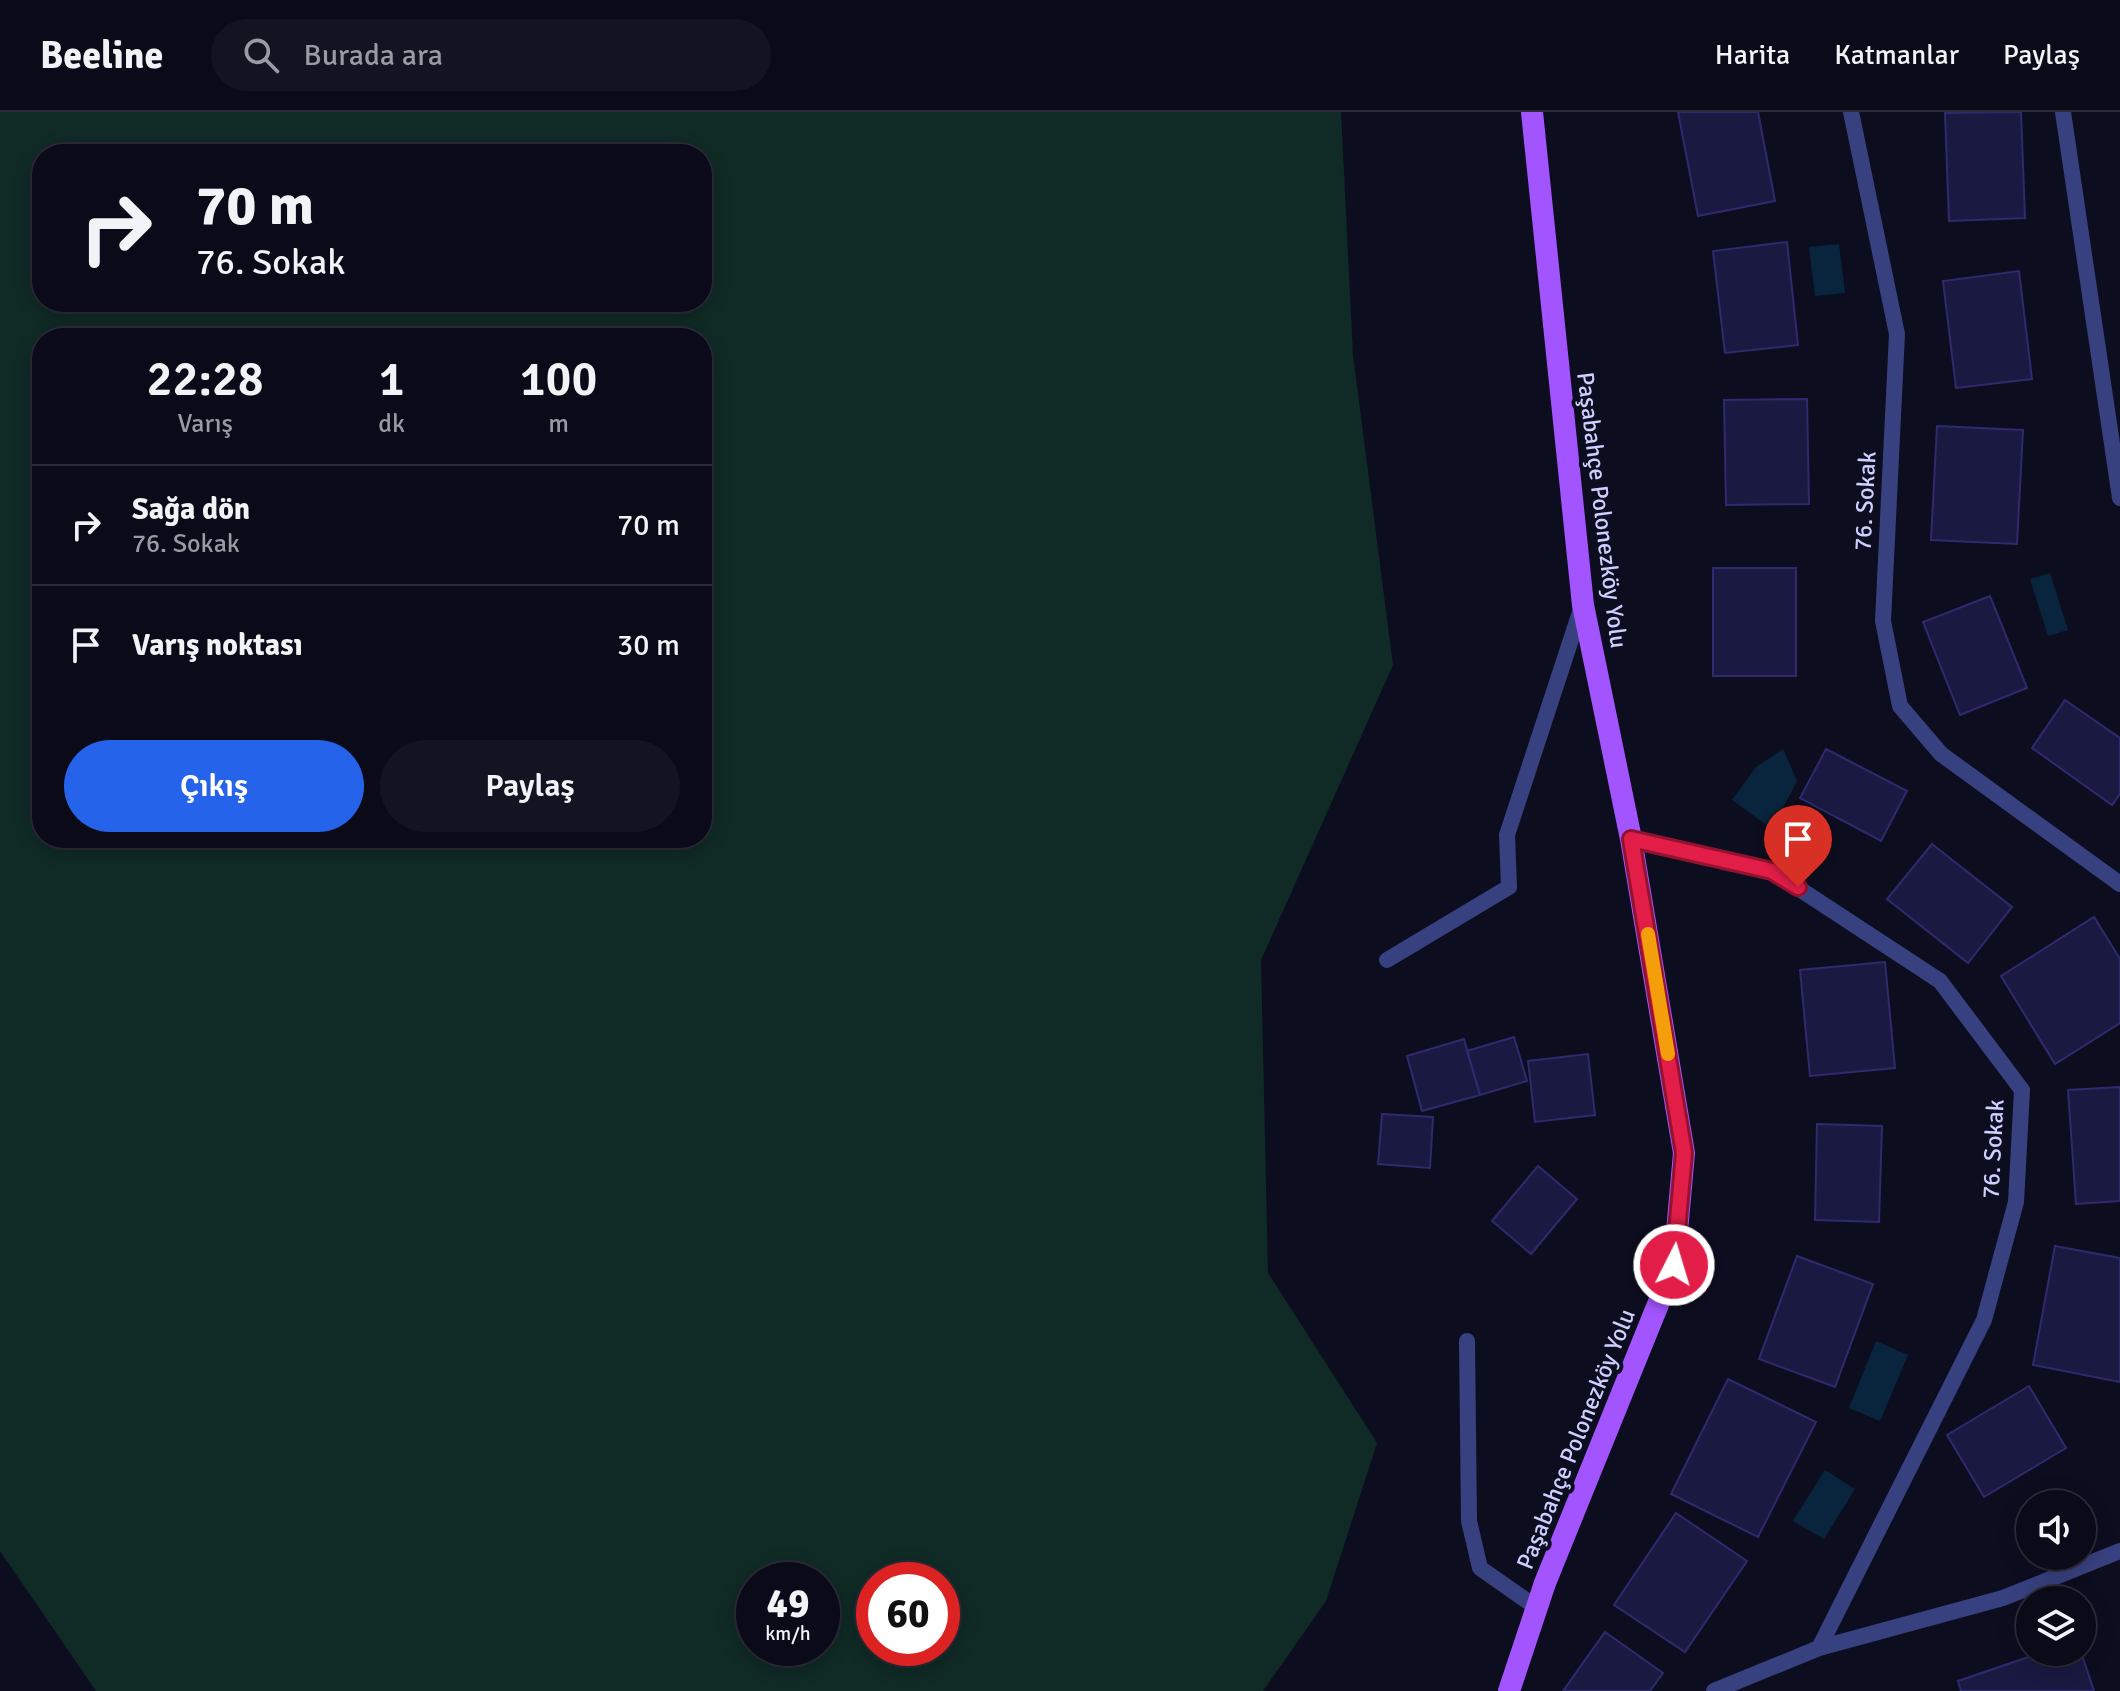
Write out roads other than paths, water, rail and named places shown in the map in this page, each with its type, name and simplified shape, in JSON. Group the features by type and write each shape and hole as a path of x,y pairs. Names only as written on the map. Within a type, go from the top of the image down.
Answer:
{"main road":[{"name":"Paşabahçe Polonezköy Yolu","path":"1509,1691 1537,1608 1674,1265 1684,1153 1631,839 1583,605 1532,112"}],"street":[{"name":"76. Sokak","path":"1851,112 1897,334 1883,621 1900,706 1941,754 2120,884"},
{"path":"2063,112 2120,498"},
{"path":"1387,960 1509,887 1507,835 1583,605"},
{"name":"76. Sokak","path":"1631,839 1772,871 1940,981 2022,1090 2016,1202 1984,1320 1819,1648"},
{"path":"1467,1341 1469,1521 1480,1568 1537,1608"},
{"path":"1714,1691 1819,1648 2003,1598 2120,1551"}],"water":[{"path":"1839,244 1845,293 1815,296 1809,247"},
{"path":"2050,573 2068,630 2048,636 2030,579"},
{"path":"1783,749 1797,781 1772,829 1732,800 1756,767"},
{"path":"1876,1341 1908,1355 1880,1421 1849,1408"},
{"path":"1825,1470 1855,1489 1824,1539 1793,1521"}]}
